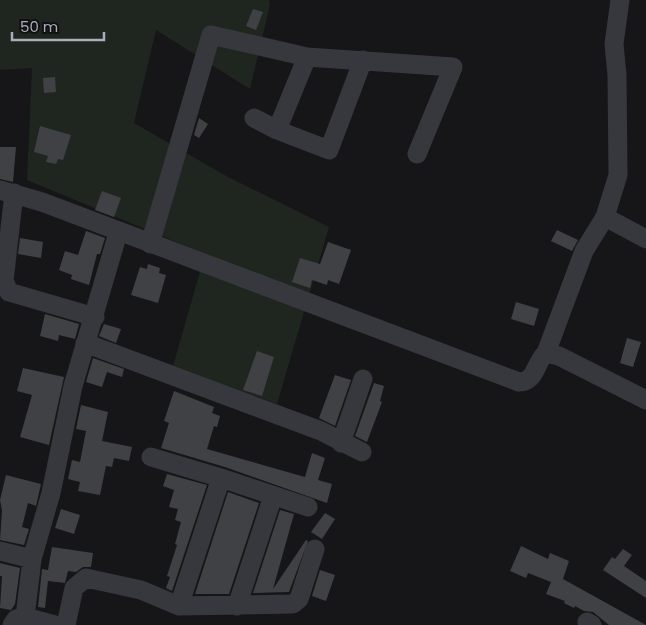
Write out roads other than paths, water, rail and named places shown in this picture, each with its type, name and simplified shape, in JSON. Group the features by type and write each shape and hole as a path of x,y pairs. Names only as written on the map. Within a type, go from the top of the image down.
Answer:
{"street":[{"path":"95,317 9,292 4,281 7,192 42,202 118,233 519,382 528,380 532,376 541,357 546,353 584,251 605,217 618,175 617,75 614,44 620,0"},
{"path":"150,244 211,36 307,57 453,67 417,154"},
{"path":"277,130 307,57"},
{"path":"254,118 277,130 329,150 363,60"},
{"path":"605,217 646,239"},
{"path":"55,625 18,621 85,343 95,317 118,233"},
{"path":"85,343 312,428 362,452"},
{"path":"546,353 559,356 646,400"},
{"path":"341,443 363,379"},
{"path":"151,457 308,507"},
{"path":"179,606 221,478"},
{"path":"237,606 273,496"},
{"path":"66,625 74,588 86,578 141,590 179,606 289,605 297,602 315,549"},
{"path":"0,551 32,559"}]}
